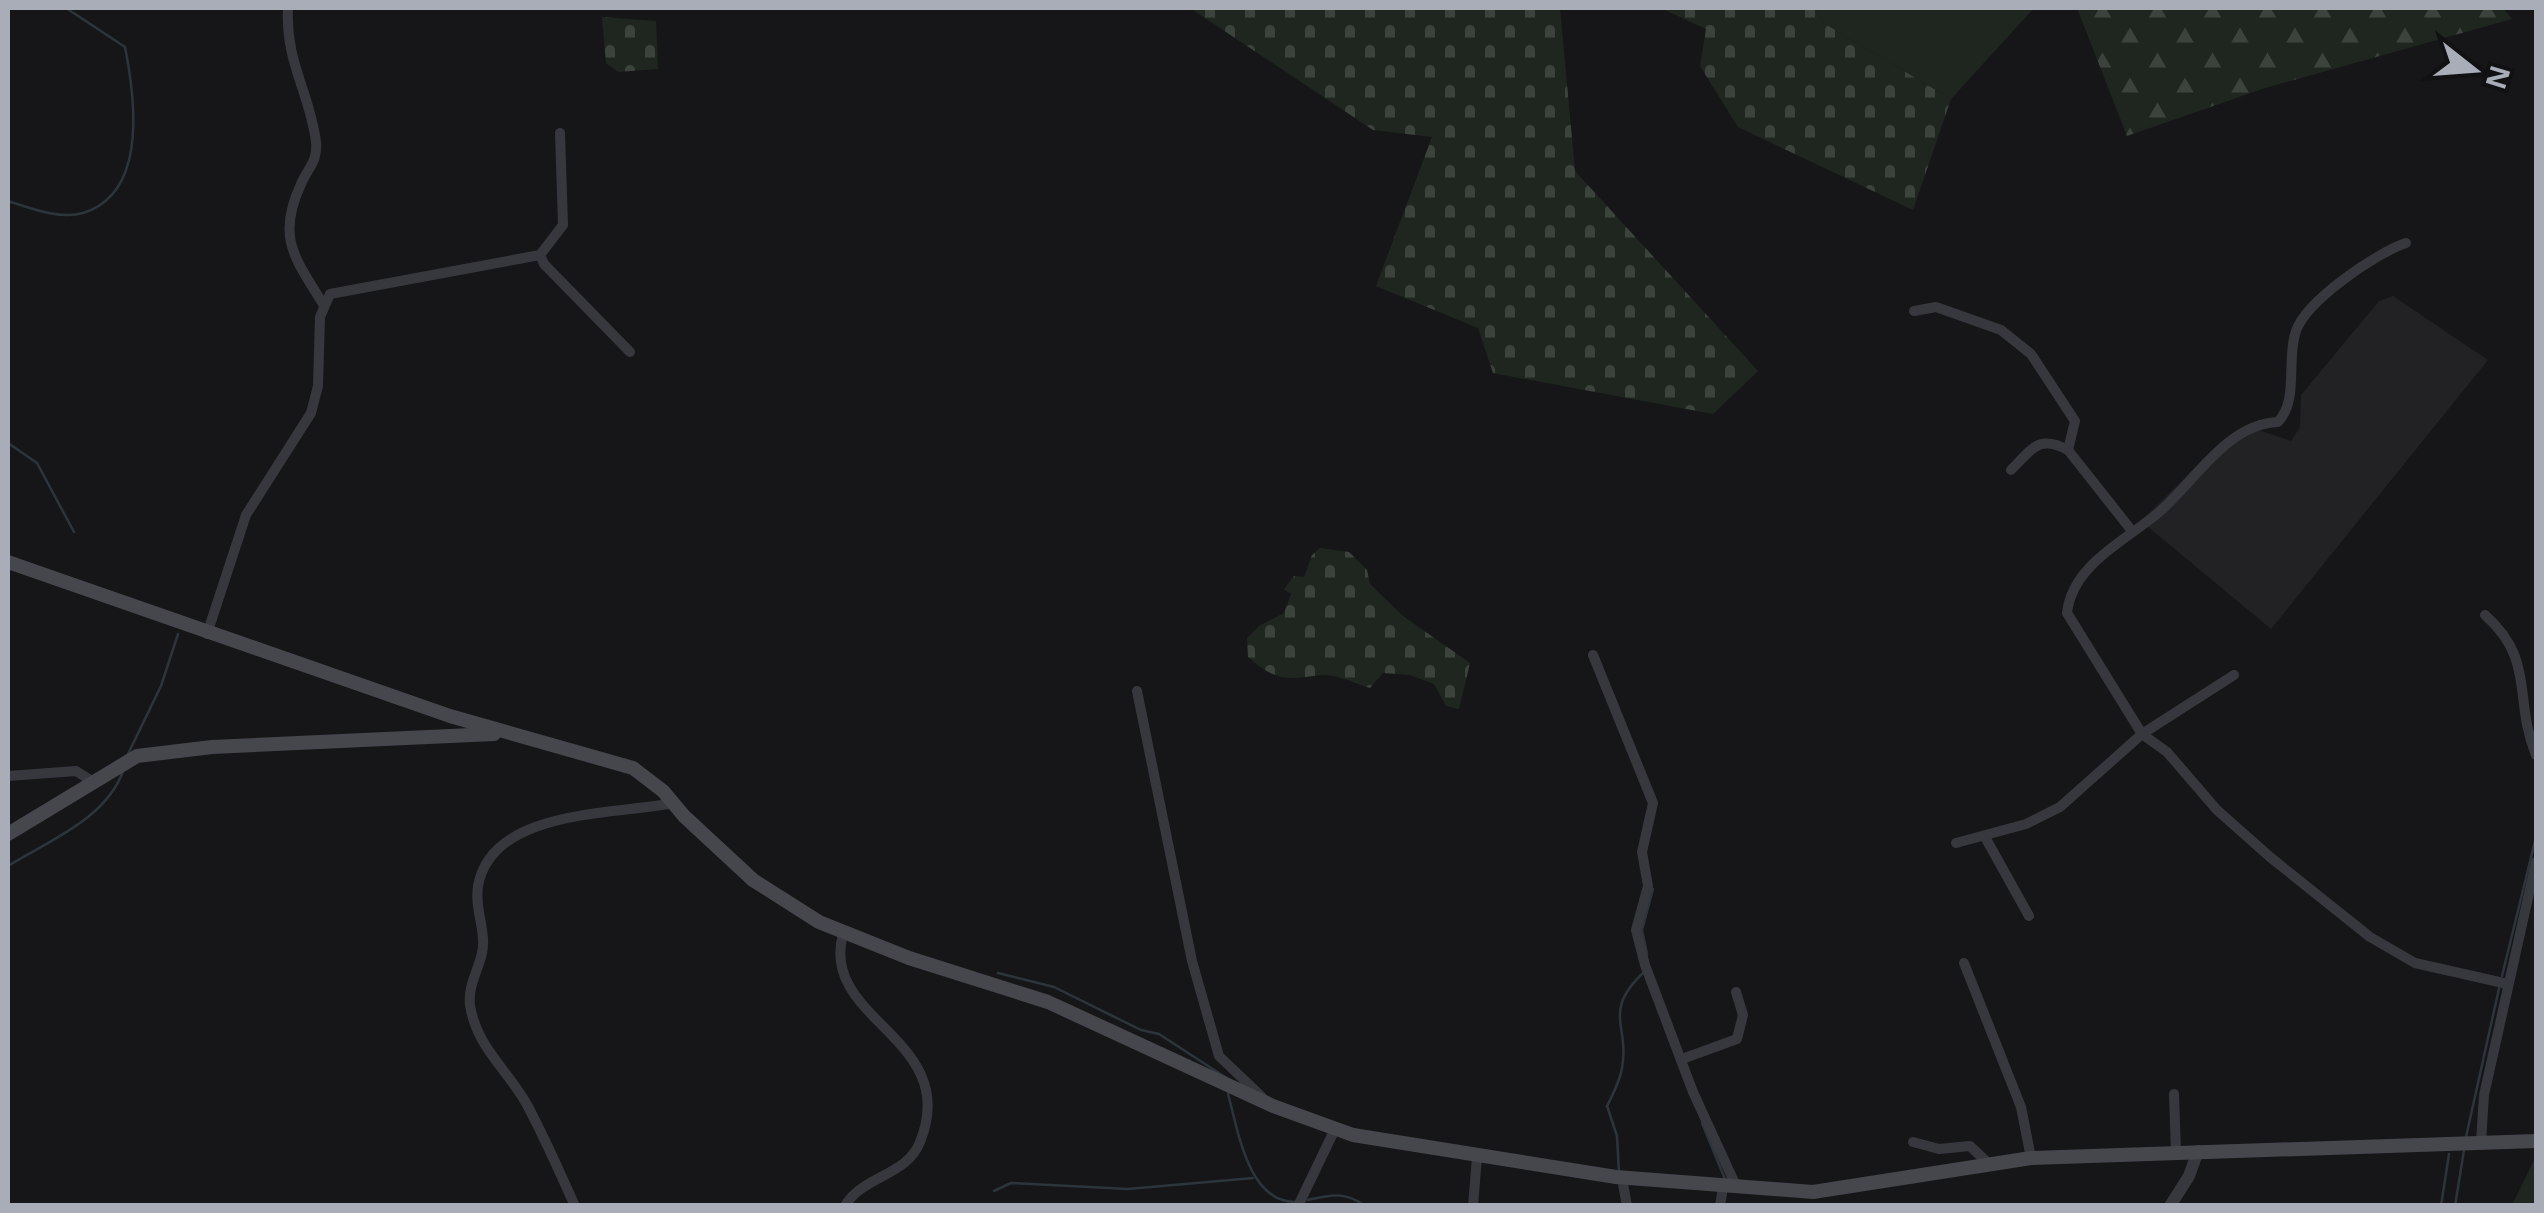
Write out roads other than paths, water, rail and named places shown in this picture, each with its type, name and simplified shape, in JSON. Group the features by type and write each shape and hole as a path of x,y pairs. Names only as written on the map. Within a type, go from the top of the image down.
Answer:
{"main road":[{"path":"8,562 180,625 505,733 607,757 650,779 753,880 788,906 843,934 1048,1002 1273,1106 1334,1129 1477,1157 1620,1178 1813,1192 2032,1158 2536,1141"},
{"path":"8,834 113,767 137,756 212,747 505,733"}],"street":[{"path":"288,8 288,50 316,138 316,154 290,212 287,236 294,257 323,304"},
{"path":"207,634 246,516 315,402 323,304 330,294 540,254 563,225 560,133"},
{"path":"2406,243 2372,260 2303,316 2294,333 2287,412 2278,422 2259,423 2234,441 2158,514 2132,530 2078,582 2068,613 2142,734 2167,752 2216,810 2370,937 2426,967 2502,983"},
{"path":"540,254 544,264 630,352"},
{"path":"1914,312 1936,307 1969,316 2001,330 2030,354 2074,421 2068,450"},
{"path":"2011,470 2039,441 2050,440 2068,450 2132,530"},
{"path":"2485,616 2516,648 2528,733 2536,755"},
{"path":"1594,655 1653,803 1642,852 1648,886 1636,930 1646,969 1728,1187 1720,1206"},
{"path":"1956,842 1985,837 2060,807 2142,734 2234,675"},
{"path":"1136,691 1192,961 1219,1056 1273,1106"},
{"path":"8,776 76,771 92,781"},
{"path":"575,1206 526,1103 475,1027 470,990 483,950 478,888 483,867 496,848 516,835 573,817 674,803"},
{"path":"1985,837 2029,916"},
{"path":"2470,1142 2484,1094 2502,983 2536,862"},
{"path":"843,934 839,950 842,975 850,990 920,1068 928,1100 922,1138 913,1156 855,1192 845,1206"},
{"path":"1964,963 2021,1107 2032,1158"},
{"path":"1682,1059 1737,1038 1743,1015 1736,992"},
{"path":"2174,1094 2176,1152"},
{"path":"1298,1206 1334,1129"},
{"path":"1913,1142 1939,1148 1970,1146 1988,1164"},
{"path":"2170,1206 2189,1176 2198,1151"},
{"path":"1473,1206 1477,1157"},
{"path":"1620,1178 1627,1206"}],"waterway":[{"path":"8,201 55,214 83,213 104,202 118,186 127,165 133,116 125,47 66,8"},
{"path":"8,443 37,463 74,532"},
{"path":"128,754 161,686 178,634"},
{"path":"8,866 90,816 115,788 123,771"},
{"path":"2502,976 2536,837"},
{"path":"1647,954 1642,930 1653,889"},
{"path":"1619,1173 1617,1136 1607,1106 1622,1068 1620,1008 1645,971"},
{"path":"998,973 1054,987 1141,1030 1159,1034 1225,1077"},
{"path":"2466,1137 2500,984"},
{"path":"1228,1094 1241,1144 1256,1177 1279,1199 1295,1202"},
{"path":"1702,1123 1725,1179"},
{"path":"2455,1206 2464,1150"},
{"path":"2441,1206 2449,1154"},
{"path":"994,1191 1011,1183 1128,1189 1253,1178"},
{"path":"1308,1200 1344,1196 1365,1206"}]}
